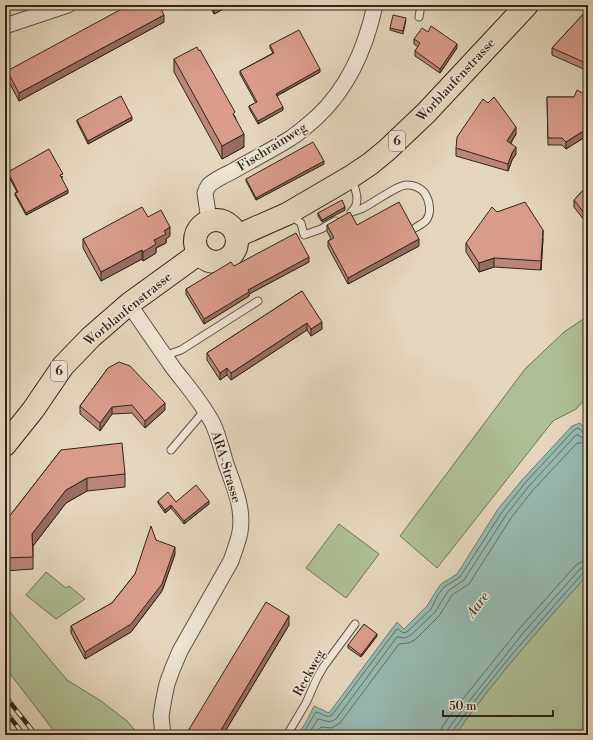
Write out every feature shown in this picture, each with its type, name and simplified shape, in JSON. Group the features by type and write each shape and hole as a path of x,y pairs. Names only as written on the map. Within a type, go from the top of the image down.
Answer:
{"main road":[{"name":"Worblaufenstrasse","path":"237,236 287,214 370,164 426,113 527,5"},
{"path":"218,219 225,221 232,226 237,236 236,248 234,252 226,260 218,262 210,262 202,258 198,254 195,246 195,236 197,230 204,222 209,220 218,219"},
{"name":"Worblaufenstrasse","path":"5,445 33,410 63,366 91,337 129,304 198,254"}],"street":[{"path":"5,26 68,5"},
{"name":"Fischrainweg","path":"209,220 205,193 205,190 209,185 291,138 318,116 338,92 347,79 362,50 374,5"},
{"name":"ARA-Strasse","path":"129,304 164,356 204,410 217,434 225,462 238,497 240,512 240,532 231,561 180,652 167,684 161,716 163,735"}],"lane":[{"path":"419,17 421,5"},
{"path":"346,215 357,205 357,197 352,176"},
{"path":"287,214 301,223 304,235 321,229 406,184 417,187 425,193 429,204 430,211 428,218 415,228"},
{"path":"164,356 181,350 258,301"},
{"path":"171,450 204,410"},
{"name":"Reckweg","path":"287,735 306,703 324,666 355,624"}],"green space":[{"path":"588,316 588,396 576,409 553,421 437,568 400,536 525,369 564,332"},
{"path":"339,524 379,554 346,598 306,568"},
{"path":"46,572 66,588 69,586 85,599 56,619 26,595"},
{"path":"588,574 588,735 455,735 470,714 536,633"},
{"path":"5,606 67,680 101,701 127,721 139,735 57,735 5,667"}],"water":[{"name":"Aare","path":"580,423 585,429 588,425 588,574 536,633 470,714 455,735 297,735 305,724 314,706 329,713 397,622 404,629 427,606 441,584 457,574 498,509 522,480 572,426"}],"building":[{"path":"129,5 159,5 164,15 19,93 7,71"},
{"path":"588,9 588,64 552,48"},
{"path":"393,15 406,18 403,31 390,28"},
{"path":"431,26 457,44 440,69 415,51 420,43 414,39 422,28 428,32"},
{"path":"299,30 320,69 276,94 283,107 258,121 249,106 257,102 240,71 274,53 270,45"},
{"path":"197,47 235,112 233,114 244,134 222,146 174,59"},
{"path":"577,90 588,96 588,128 566,142 562,138 548,138 547,97 574,97"},
{"path":"121,96 132,117 88,141 77,120"},
{"path":"494,97 516,127 507,141 516,147 508,164 456,148 457,137 483,99 488,103"},
{"path":"313,142 324,161 256,198 246,179"},
{"path":"49,149 63,174 60,175 68,190 26,213 15,193 18,192 8,172"},
{"path":"588,185 588,217 574,200"},
{"path":"342,200 345,207 322,220 318,213"},
{"path":"399,202 419,239 348,278 328,241 334,238 327,225 350,212 357,225"},
{"path":"525,202 543,230 541,261 494,258 479,263 466,243 492,207 497,212"},
{"path":"142,207 148,217 161,210 170,227 164,231 166,234 154,240 156,244 143,252 142,250 101,272 83,239"},
{"path":"296,233 309,257 248,290 249,292 204,319 186,289 231,262 234,266"},
{"path":"302,291 322,322 311,329 307,323 231,373 227,368 220,373 207,353"},
{"path":"119,362 130,366 165,403 145,421 132,405 112,407 100,423 80,406 108,368"},
{"path":"122,443 125,474 87,478 66,490 32,534 33,557 5,558 5,522 61,450"},
{"path":"196,485 209,501 184,521 171,505 165,510 158,501 168,492 176,502"},
{"path":"151,526 156,540 175,547 162,584 131,624 85,652 71,626 112,603 135,574"},
{"path":"266,602 289,616 218,735 194,735 188,731"},
{"path":"364,624 377,634 361,655 348,645"}],"railway":[{"path":"5,8 15,5"},
{"path":"5,696 36,735"},
{"path":"5,711 24,735"},
{"path":"5,731 9,735"}]}
